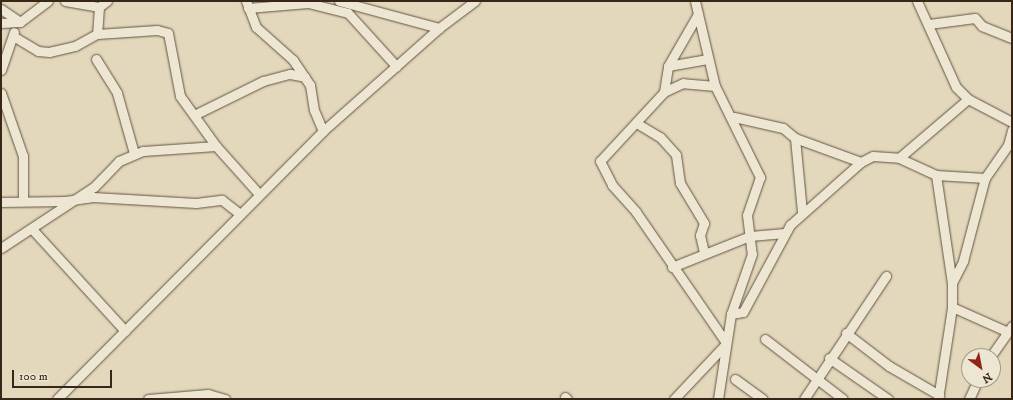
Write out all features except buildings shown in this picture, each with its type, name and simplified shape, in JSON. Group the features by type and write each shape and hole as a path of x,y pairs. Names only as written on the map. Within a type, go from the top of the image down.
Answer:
{"street":[{"path":"1,70 17,24 48,1"},
{"path":"66,1 103,4 97,34"},
{"path":"339,1 439,28"},
{"path":"695,1 707,59 715,86 734,117 742,141 760,174 747,215 752,254 731,314 725,343 718,399"},
{"path":"917,1 929,24 943,64 968,99 1012,122"},
{"path":"57,399 323,131 439,28 472,2"},
{"path":"323,131 305,77 293,60 256,27 247,4 308,3 348,13 396,66"},
{"path":"1,9 17,24"},
{"path":"664,92 668,66 698,14"},
{"path":"929,24 975,18 982,26 1012,38"},
{"path":"1,23 17,24"},
{"path":"13,36 38,51 49,52 75,46 97,34 157,30 168,33 176,83 186,105 196,114 216,146 259,194"},
{"path":"96,59 117,93 134,153"},
{"path":"668,66 707,59"},
{"path":"196,114 233,94 270,79 290,74 305,77"},
{"path":"715,86 684,83 664,92 638,124 600,161 602,168 725,343"},
{"path":"1,93 23,156 23,201"},
{"path":"899,158 968,99"},
{"path":"734,117 783,128 795,138 860,162"},
{"path":"638,124 660,137 676,155 680,183 704,223 700,235 704,252"},
{"path":"952,283 963,261 984,178 1010,146 1012,130"},
{"path":"795,138 802,212"},
{"path":"1,248 32,229 98,184 114,165 134,153 164,148 216,146"},
{"path":"731,314 743,312 785,233 802,212 831,190 860,162 873,156 899,158 936,175 984,178"},
{"path":"846,333 889,366 939,397 952,307 952,283 936,175"},
{"path":"1,202 78,198 196,203 222,200 240,214"},
{"path":"32,229 125,331"},
{"path":"672,267 704,252 750,236 785,233"},
{"path":"804,399 846,333 886,276"},
{"path":"952,307 1009,328 996,348"},
{"path":"766,339 843,399"},
{"path":"674,399 725,343"},
{"path":"830,358 888,399"},
{"path":"735,379 763,399"},
{"path":"969,399 974,388"},
{"path":"148,399 208,394 225,399"}]}
